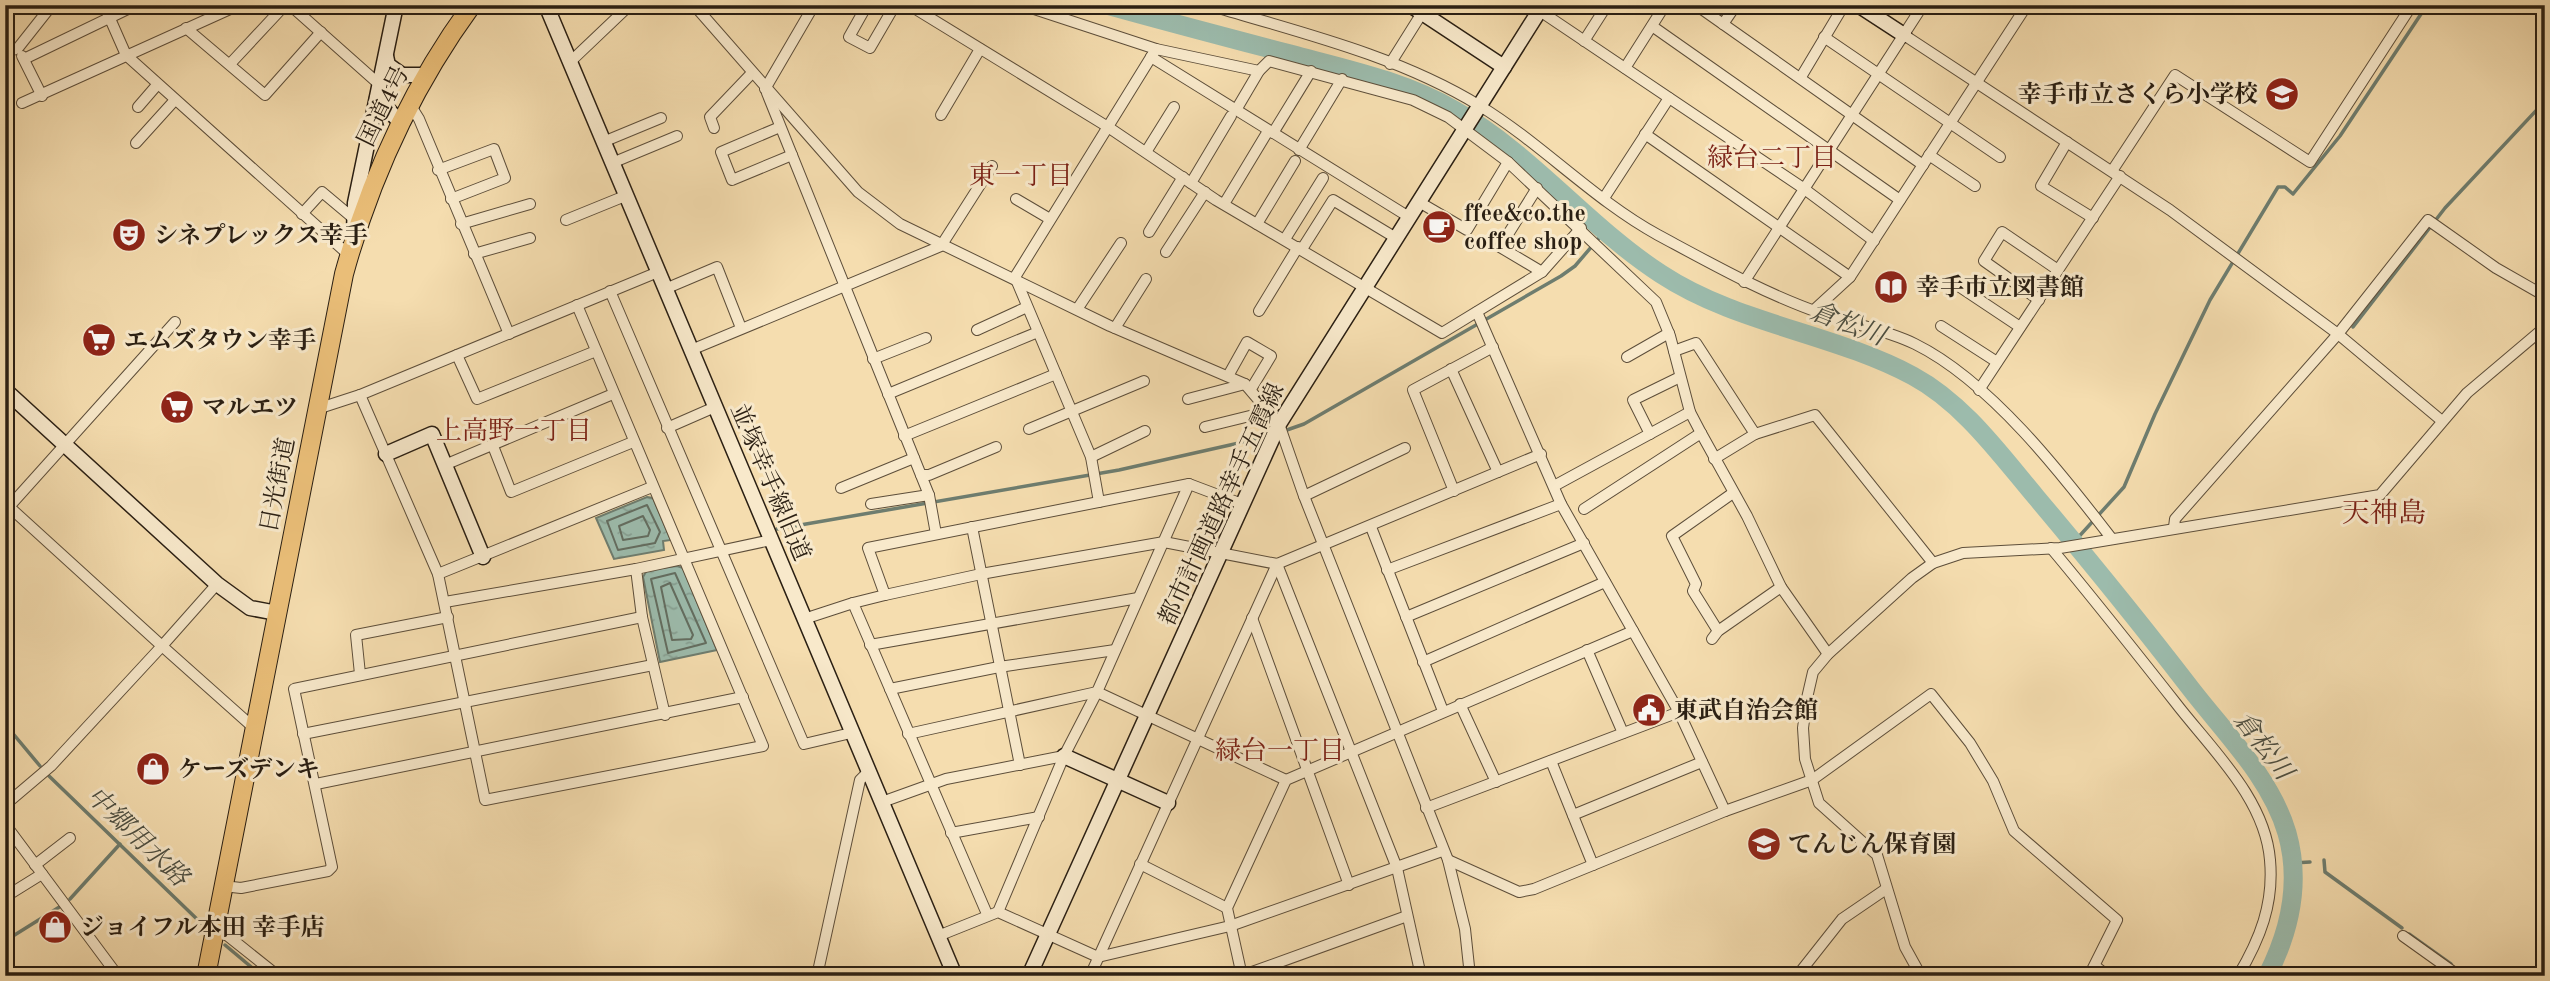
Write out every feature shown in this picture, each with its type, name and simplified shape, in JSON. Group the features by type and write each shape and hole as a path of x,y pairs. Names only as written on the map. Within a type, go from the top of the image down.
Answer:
{"highway":[{"name":"国道4号","path":"354,237 409,103 472,5"},
{"name":"日光街道","path":"206,976 317,409 354,237"}],"street":[{"path":"5,53 18,48 52,5"},
{"path":"104,5 126,55 174,101 349,255"},
{"path":"24,59 136,5"},
{"path":"22,103 239,5"},
{"path":"230,64 288,5 321,32 379,92 400,122"},
{"name":"日光街道","path":"354,237 353,218 396,5"},
{"name":"並塚幸手線旧道","path":"546,5 955,976"},
{"path":"569,62 630,5"},
{"path":"694,5 765,89 810,134 858,192 900,224 1115,328 1248,386 1270,411 1279,424 1304,496 1445,855 1465,929 1470,976"},
{"path":"765,89 814,5"},
{"path":"867,5 849,37 870,48 895,5"},
{"path":"909,5 1108,127 1224,204 1442,333 1542,272 1581,228"},
{"path":"1022,5 1154,53 1259,71"},
{"path":"1208,5 1348,46 1390,64 1478,108 1656,234 1744,282 1814,310 1913,343 1979,390 2050,459 2109,540"},
{"path":"1584,41 1607,5"},
{"path":"1625,68 1665,5"},
{"path":"1696,5 1854,113 1923,165"},
{"path":"1723,24 1736,5"},
{"path":"1801,77 1844,5"},
{"path":"1858,5 2116,174 2338,334 2442,421"},
{"path":"1744,282 1923,5"},
{"path":"1814,310 1850,277 2026,5"},
{"path":"1979,390 2093,218 2175,75 2310,162 2412,5"},
{"path":"1390,64 1419,8 1504,67"},
{"path":"1542,8 1584,41 1803,188 1874,240"},
{"name":"都市計画道路幸手五霞線","path":"1029,976 1279,424 1542,8"},
{"path":"1652,26 1900,200"},
{"path":"186,28 265,95 321,32"},
{"path":"1824,37 2000,157"},
{"path":"18,48 42,96"},
{"path":"941,115 980,49"},
{"path":"1154,53 1234,113 1409,217"},
{"path":"1015,278 1154,53"},
{"path":"386,56 388,65 402,75 425,75"},
{"path":"1150,232 1234,113 1259,71 1269,61 1413,100 1466,128 1581,228 1656,302 1669,333 1690,412 1700,433 1781,587 1828,654"},
{"path":"1224,204 1311,71"},
{"path":"714,128 710,117 752,73"},
{"path":"1299,150 1342,79"},
{"path":"138,107 157,85"},
{"path":"765,89 929,495 936,534"},
{"path":"1604,198 1669,98"},
{"path":"136,143 174,101"},
{"path":"409,103 419,119 438,170 509,334"},
{"path":"1146,152 1174,107"},
{"path":"603,142 661,118"},
{"path":"780,127 721,152 732,180 792,155"},
{"path":"1645,134 1850,277"},
{"path":"612,163 677,136"},
{"path":"2067,142 2041,186 2093,218"},
{"path":"438,170 495,149 505,178 451,200"},
{"path":"1929,155 1975,186"},
{"path":"1258,224 1295,161"},
{"path":"1419,202 1466,230 1508,162"},
{"path":"691,350 941,246 992,166"},
{"path":"1284,239 1323,178"},
{"path":"1537,188 1500,247 1542,272"},
{"path":"302,214 322,192 353,218"},
{"path":"1166,253 1205,192"},
{"path":"566,220 625,196"},
{"path":"1016,199 1050,219"},
{"path":"1259,311 1333,200 1396,238"},
{"path":"461,224 530,204"},
{"path":"2174,527 2175,519 2338,334 2428,220 2497,268 2545,296"},
{"path":"2039,300 1984,261 2002,232 2058,270"},
{"path":"474,254 530,238"},
{"path":"1078,308 1121,243"},
{"path":"665,289 717,267 741,328"},
{"path":"317,409 360,395 658,272"},
{"path":"1015,278 1091,457 1100,502"},
{"path":"1115,328 1146,279"},
{"path":"1960,287 2020,327"},
{"path":"610,291 804,744 851,733"},
{"path":"360,395 438,574 485,800 763,746 577,305"},
{"path":"977,330 1027,307"},
{"path":"1478,312 1561,504 1679,712 1725,811"},
{"path":"174,322 7,507 254,728"},
{"path":"1941,326 1997,362"},
{"path":"1922,976 1905,947 1877,855 1819,803 1804,758 1802,728 1813,672 1828,654 1912,578 1933,563 1963,553 2055,548 2380,495 2467,393 2545,327"},
{"path":"888,394 1038,332"},
{"path":"1627,357 1669,333"},
{"path":"873,359 926,338"},
{"path":"1188,399 1248,386 1271,356 1247,342 1228,376"},
{"path":"1674,351 1696,343 1755,434"},
{"path":"1454,491 1413,390 1493,347"},
{"path":"457,355 477,399 596,351"},
{"path":"1451,369 1499,472"},
{"path":"904,436 1056,374"},
{"path":"1650,435 1633,400 1680,377"},
{"path":"1029,429 1144,381"},
{"path":"5,390 217,584 250,608 277,613"},
{"path":"447,464 613,394"},
{"path":"667,428 715,407"},
{"path":"1205,427 1270,411"},
{"path":"1554,486 1690,412"},
{"path":"1714,459 1755,434 1815,415 1933,563"},
{"path":"1091,457 1145,431"},
{"path":"1584,509 1700,433"},
{"path":"386,454 432,434 447,464 484,557"},
{"path":"493,446 511,492 634,442"},
{"path":"921,475 929,475 996,447"},
{"path":"1304,496 1405,448"},
{"path":"804,619 853,603 981,574 1164,542 1276,564 1371,527 1541,454"},
{"path":"841,488 914,458"},
{"path":"938,936 992,913 1039,817 1064,756 1097,692 1189,484"},
{"path":"885,595 868,548 1189,484 1242,505"},
{"path":"438,574 652,487"},
{"path":"1733,493 1672,536 1696,584 1693,592 1715,636 1781,587"},
{"path":"871,505 929,495"},
{"path":"1387,569 1561,504"},
{"path":"972,527 1007,713 1020,765"},
{"path":"1371,527 1443,711"},
{"path":"445,602 636,569 771,540"},
{"path":"1406,617 1584,543"},
{"path":"2055,548 2233,775 2255,808 2270,859 2270,898 2264,928 2238,976"},
{"path":"1090,976 1276,564"},
{"path":"1276,564 1397,868 1421,973 1399,976"},
{"path":"636,569 642,617 665,715"},
{"path":"1423,662 1605,582"},
{"path":"5,805 51,766 217,584"},
{"path":"870,645 1138,598"},
{"path":"853,603 951,833 992,913 1098,957 1230,926 1397,868 1445,855 1519,892 1725,811 1812,780 1931,694 1970,743 1993,781 2014,831 2117,920 2092,971 2108,976"},
{"path":"360,674 356,635 448,617"},
{"path":"223,886 241,888 328,871 332,867 294,689 642,617"},
{"path":"1252,618 1349,885"},
{"path":"1407,916 1242,976 1227,908 1286,780 1306,769 1633,631"},
{"path":"890,689 999,667 1115,650"},
{"path":"1587,650 1623,733"},
{"path":"303,734 463,700 653,665"},
{"path":"908,734 1097,692 1286,780"},
{"path":"316,784 665,715 743,696"},
{"path":"1460,704 1496,782"},
{"path":"1426,808 1679,712"},
{"path":"881,802 930,783 1064,756 1168,803"},
{"path":"1551,761 1593,865"},
{"path":"1573,815 1702,762"},
{"path":"817,976 860,780 868,772"},
{"path":"951,833 1039,817"},
{"path":"5,824 118,976"},
{"path":"35,865 70,838"},
{"path":"1140,864 1227,908"},
{"path":"5,897 42,874"},
{"path":"1797,976 1842,919 1886,890"},
{"path":"215,930 228,936 278,976"},
{"path":"2403,936 2459,976"}],"water":[{"path":"647,497 653,498 671,540 663,541 664,550 614,559 596,518"},
{"path":"677,566 683,568 717,650 660,662 643,577 647,570"}],"waterway":[{"name":"倉松川","path":"1107,5 1395,83 1435,100 1482,127 1534,168 1634,255 1690,291 1753,317 1882,361 1913,376 1948,400 1994,446 2095,568 2246,757 2270,793 2287,833 2293,888 2282,942 2267,976"},
{"path":"2074,542 2124,487 2155,414 2210,300 2278,187 2285,187 2293,194 2340,136 2427,5"},
{"path":"2353,327 2445,208 2545,101"},
{"path":"1284,431 1304,424 1561,276 1575,266 1605,231"},
{"path":"777,529 1119,470 1270,436"},
{"name":"中郷用水路","path":"5,724 40,766"},
{"name":"中郷用水路","path":"49,776 201,923"},
{"path":"70,899 120,844"},
{"path":"2324,860 2325,872 2402,928"},
{"path":"2293,863 2310,862"},
{"path":"5,941 61,906"},
{"path":"2409,934 2451,964"},
{"name":"中郷用水路","path":"225,945 262,976"}],"place":[{"name":"幸手市立さくら小学校","path":"2282,94"},
{"name":"ffee&co.the coffee shop","path":"1439,227"},
{"name":"シネプレックス幸手","path":"129,235"},
{"name":"幸手市立図書館","path":"1891,287"},
{"name":"エムズタウン幸手","path":"99,340"},
{"name":"マルエツ","path":"177,407"},
{"name":"東武自治会館","path":"1649,710"},
{"name":"ケーズデンキ","path":"153,769"},
{"name":"てんじん保育園","path":"1764,844"},
{"name":"ジョイフル本田 幸手店","path":"55,927"}],"district":[{"name":"緑台二丁目","path":"1772,157"},
{"name":"東一丁目","path":"1021,175"},
{"name":"上高野一丁目","path":"514,430"},
{"name":"天神島","path":"2384,512"},
{"name":"緑台一丁目","path":"1280,750"}]}
